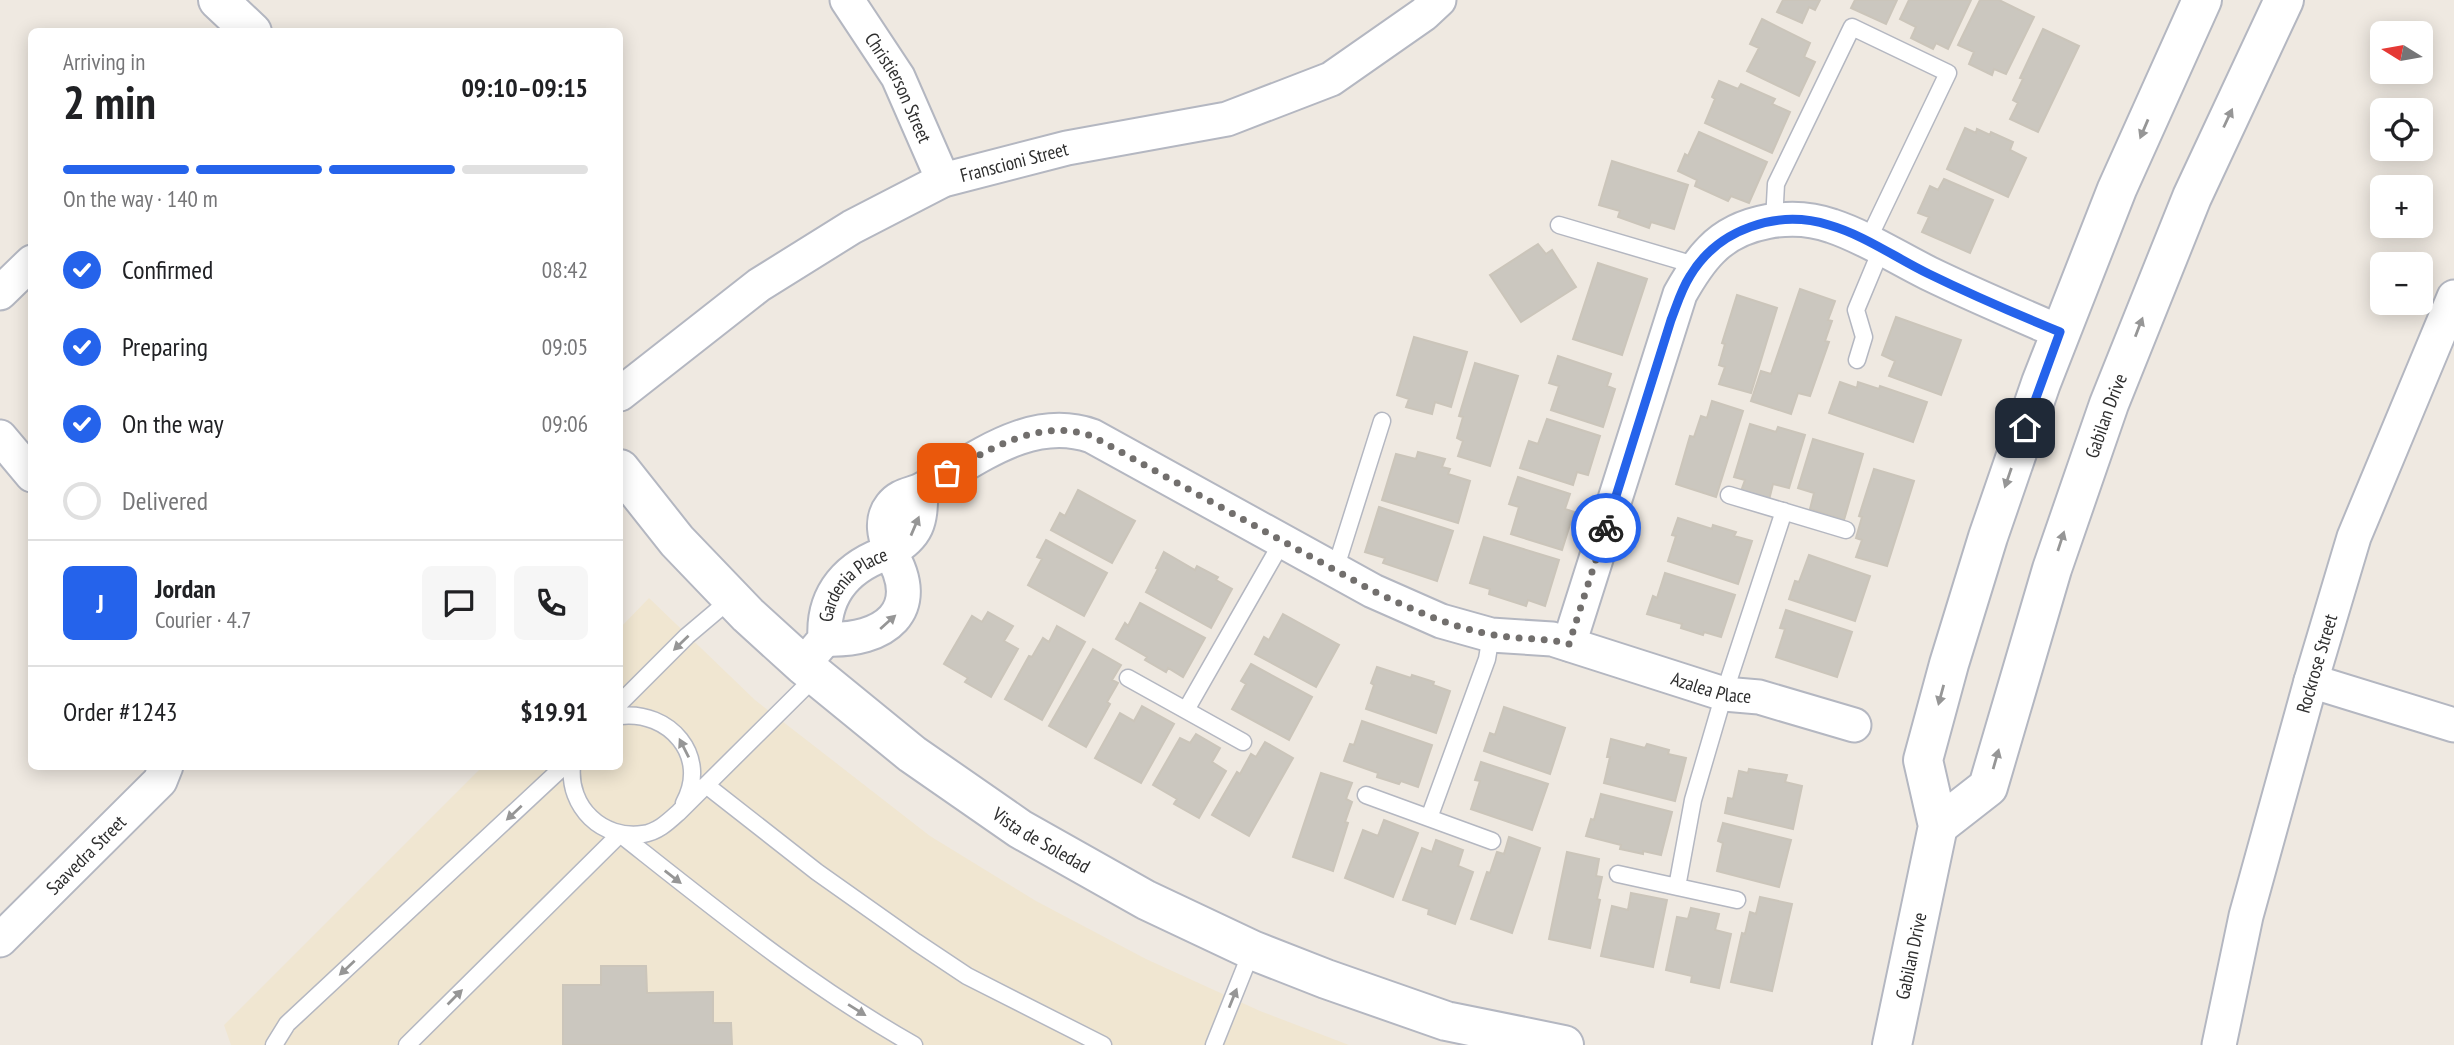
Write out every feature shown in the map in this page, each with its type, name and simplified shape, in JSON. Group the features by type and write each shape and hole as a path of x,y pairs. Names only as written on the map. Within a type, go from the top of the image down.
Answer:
{"street":[{"path":"218,0 247,28"},
{"name":"Christierson Street","path":"847,0 898,77 943,180"},
{"name":"Franscioni Street","path":"623,392 759,285 852,227 943,180 1067,148 1227,119 1331,79 1424,14 1438,0"},
{"name":"Gabilan Drive","path":"1892,1045 1938,826 1923,760 1949,664 2009,474 2060,332 2117,189 2202,0"},
{"name":"Gabilan Drive","path":"1938,826 1988,787 2052,569 2119,379 2192,197 2284,0"},
{"path":"1282,541 1409,609 1441,621 1491,635 1552,639 1569,644 1677,303 1691,274 1712,249 1729,236 1749,227 1774,221 1811,220 1830,225 1930,274 2060,332"},
{"path":"0,293 28,266"},
{"name":"Rockrose Street","path":"2219,1045 2246,916 2354,537 2454,297"},
{"name":"Gardenia Place","path":"815,660 826,614 836,590 860,564 890,552 908,540 913,534 920,510 921,491 979,455 1013,439 1040,432 1079,431 1092,436 1282,541"},
{"path":"0,437 28,470"},
{"name":"Vista de Soledad","path":"623,473 677,541 732,598 815,660 912,754 1020,829 1146,900 1252,950 1446,1021 1564,1045"},
{"path":"815,660 844,640 880,630 897,615 902,607 904,587 899,566 890,552"},
{"name":"Azalea Place","path":"1569,644 1724,694 1759,697 1854,725"},
{"path":"2311,681 2454,725"},
{"name":"Saavedra Street","path":"0,940 160,781 164,770"}],"lane":[{"path":"1774,221 1776,184 1852,27 1948,73 1874,246 1856,310 1864,337 1857,360"},
{"path":"1559,225 1698,266"},
{"path":"1335,570 1382,421"},
{"path":"1730,495 1846,530"},
{"path":"1677,887 1693,800 1724,694 1784,511"},
{"path":"1185,710 1282,541"},
{"path":"623,700 687,636 732,598"},
{"path":"1429,818 1487,659 1491,635"},
{"path":"572,770 576,799 588,816 604,829 620,834 644,834 664,826 706,785 815,660"},
{"path":"1128,678 1243,742"},
{"path":"623,716 633,714 652,718 668,727 681,740 689,758 692,776 688,795 679,812"},
{"path":"274,1045 288,1024 560,770"},
{"path":"706,785 817,872 967,976 1103,1045"},
{"path":"1366,795 1492,841"},
{"path":"407,1045 620,834"},
{"path":"620,834 789,965 914,1045"},
{"path":"1618,874 1737,900"},
{"path":"1214,1045 1252,950"}],"shaded area":[{"path":"649,598 755,700 930,836 1036,901 1146,959 1260,1011 1349,1045 231,1045 224,1025 479,770 623,770 623,625"}],"building":[{"path":"1783,0 1820,0 1815,10 1809,7 1802,23 1777,12"},
{"path":"1855,0 1897,0 1886,24 1851,8"},
{"path":"1909,0 1971,0 1948,49 1936,43 1933,49 1911,38 1916,27 1900,19"},
{"path":"1980,0 1999,0 2034,17 2006,74 1994,69 1992,75 1969,64 1974,52 1958,45"},
{"path":"1762,19 1810,43 1804,57 1815,62 1799,96 1747,71 1759,48 1750,44"},
{"path":"2043,29 2079,46 2038,132 2010,119 2018,103 2013,100 2023,79 2020,78"},
{"path":"1719,81 1738,89 1741,84 1775,99 1772,104 1790,112 1772,153 1705,123"},
{"path":"1965,128 1976,133 1977,129 1990,135 1991,132 2013,142 2010,150 2026,158 2008,197 1947,169"},
{"path":"1699,132 1767,162 1749,203 1731,196 1728,201 1695,186 1697,180 1678,171"},
{"path":"1612,161 1688,185 1674,229 1651,222 1649,228 1618,217 1620,211 1599,205"},
{"path":"1944,179 1993,200 1970,253 1922,232 1929,217 1918,213 1930,186 1938,190"},
{"path":"1538,244 1546,254 1552,250 1576,287 1521,322 1490,275"},
{"path":"1598,263 1647,279 1622,355 1573,339"},
{"path":"1800,289 1835,301 1828,320 1832,321 1825,341 1829,342 1810,396 1798,393 1791,414 1751,401 1761,371 1771,374"},
{"path":"1737,295 1777,308 1751,393 1719,384 1725,367 1719,365 1725,344 1722,343"},
{"path":"1896,317 1961,340 1941,395 1889,376 1895,361 1882,355"},
{"path":"1414,337 1467,352 1451,407 1435,402 1432,414 1406,407 1409,399 1397,395"},
{"path":"1558,356 1611,374 1607,386 1615,389 1603,427 1551,410 1559,386 1549,383"},
{"path":"1475,363 1518,376 1490,466 1458,456 1463,441 1457,438 1463,417 1459,416"},
{"path":"1840,382 1857,388 1858,382 1879,389 1880,386 1927,402 1913,442 1829,413"},
{"path":"1712,401 1743,411 1716,497 1676,484 1690,436 1694,437 1701,416 1707,418"},
{"path":"1547,419 1600,436 1588,475 1577,472 1573,485 1520,468 1529,441 1538,444"},
{"path":"1750,424 1776,432 1778,427 1805,435 1789,488 1773,484 1769,500 1741,491 1745,480 1734,477"},
{"path":"1813,439 1863,454 1844,520 1810,509 1814,493 1798,488"},
{"path":"1418,452 1445,459 1442,467 1450,469 1448,474 1470,481 1458,523 1382,500 1396,454 1416,459"},
{"path":"1874,469 1914,481 1887,566 1856,557 1862,540 1856,538 1862,517 1859,516"},
{"path":"1518,477 1570,494 1565,509 1574,512 1562,550 1511,534 1519,507 1509,504"},
{"path":"1078,490 1135,521 1112,563 1051,530 1060,513 1065,516"},
{"path":"1379,507 1453,531 1437,581 1383,563 1385,558 1365,552"},
{"path":"1678,518 1712,529 1713,525 1736,532 1734,536 1752,541 1738,584 1668,561 1676,536 1672,535"},
{"path":"1484,537 1559,560 1545,606 1528,600 1526,606 1489,594 1490,589 1470,583"},
{"path":"1046,540 1107,573 1084,616 1028,585 1042,559 1037,557"},
{"path":"1164,552 1195,570 1197,566 1218,577 1216,580 1232,589 1211,628 1146,592"},
{"path":"1809,555 1870,576 1855,621 1789,599"},
{"path":"1665,573 1735,595 1721,637 1704,632 1703,635 1681,628 1682,624 1647,614 1653,596 1657,598"},
{"path":"1140,603 1205,638 1183,677 1168,668 1166,672 1116,639 1125,623 1128,626"},
{"path":"1786,610 1852,632 1837,677 1776,657 1785,629 1780,628"},
{"path":"988,612 1013,626 1004,641 1018,649 991,697 965,682 968,678 944,664 972,616 982,622"},
{"path":"1283,614 1339,645 1316,687 1255,654 1264,637 1269,640"},
{"path":"1057,626 1085,642 1042,720 1005,699 1029,656 1032,657 1043,638 1049,642"},
{"path":"1093,649 1121,665 1112,680 1118,683 1107,702 1110,704 1086,747 1049,726"},
{"path":"1251,664 1312,697 1289,740 1232,709 1246,684 1241,681"},
{"path":"1377,667 1434,682 1433,685 1450,691 1436,733 1366,709"},
{"path":"1142,706 1174,724 1141,783 1095,758 1120,713 1134,721"},
{"path":"1504,707 1565,728 1550,774 1484,751 1490,733 1495,735"},
{"path":"1362,721 1432,745 1418,787 1377,777 1378,773 1344,761 1350,744 1354,745"},
{"path":"1196,734 1220,748 1212,762 1226,771 1199,818 1174,804 1177,799 1153,785 1180,738 1190,743"},
{"path":"1611,739 1645,748 1647,744 1669,750 1668,754 1686,758 1675,801 1604,783"},
{"path":"1265,742 1293,758 1249,836 1212,815 1237,772 1240,774 1251,754 1256,757"},
{"path":"1481,762 1548,784 1532,830 1471,809 1480,781 1475,780"},
{"path":"1749,769 1787,775 1785,782 1802,786 1793,829 1725,813 1728,798 1733,799 1739,771 1748,773"},
{"path":"1321,773 1352,783 1346,799 1352,802 1345,822 1348,823 1333,871 1293,857"},
{"path":"1601,794 1672,812 1661,855 1620,849 1621,845 1586,836 1591,819 1594,820"},
{"path":"1384,820 1418,833 1393,897 1345,878 1363,830 1378,836"},
{"path":"1723,823 1791,840 1779,887 1717,871 1723,843 1718,841"},
{"path":"1509,837 1540,848 1512,933 1471,919 1487,872 1490,873 1497,852 1504,854"},
{"path":"1436,840 1463,850 1458,866 1473,872 1455,924 1428,914 1429,909 1403,900 1422,848 1432,852"},
{"path":"1567,852 1599,859 1596,876 1602,877 1597,899 1600,900 1590,948 1549,939"},
{"path":"1631,893 1667,900 1653,967 1601,956 1612,906 1628,910"},
{"path":"1760,897 1792,904 1772,991 1731,982 1742,933 1745,934 1750,912 1756,914"},
{"path":"1691,908 1719,914 1715,930 1731,934 1719,988 1691,982 1692,976 1666,970 1677,917 1688,919"},
{"path":"601,966 646,966 647,993 713,992 713,1023 731,1023 732,1045 563,1045 563,985 601,985"}],"way so far":[{"path":"947,473 1013,439 1055,430 1079,431 1409,609 1491,635 1552,639 1569,644 1606,528"}],"route":[{"path":"1606,528 1671,320 1691,274 1712,249 1729,236 1771,221 1811,220 1830,225 1930,274 2060,332 2025,428"}]}
